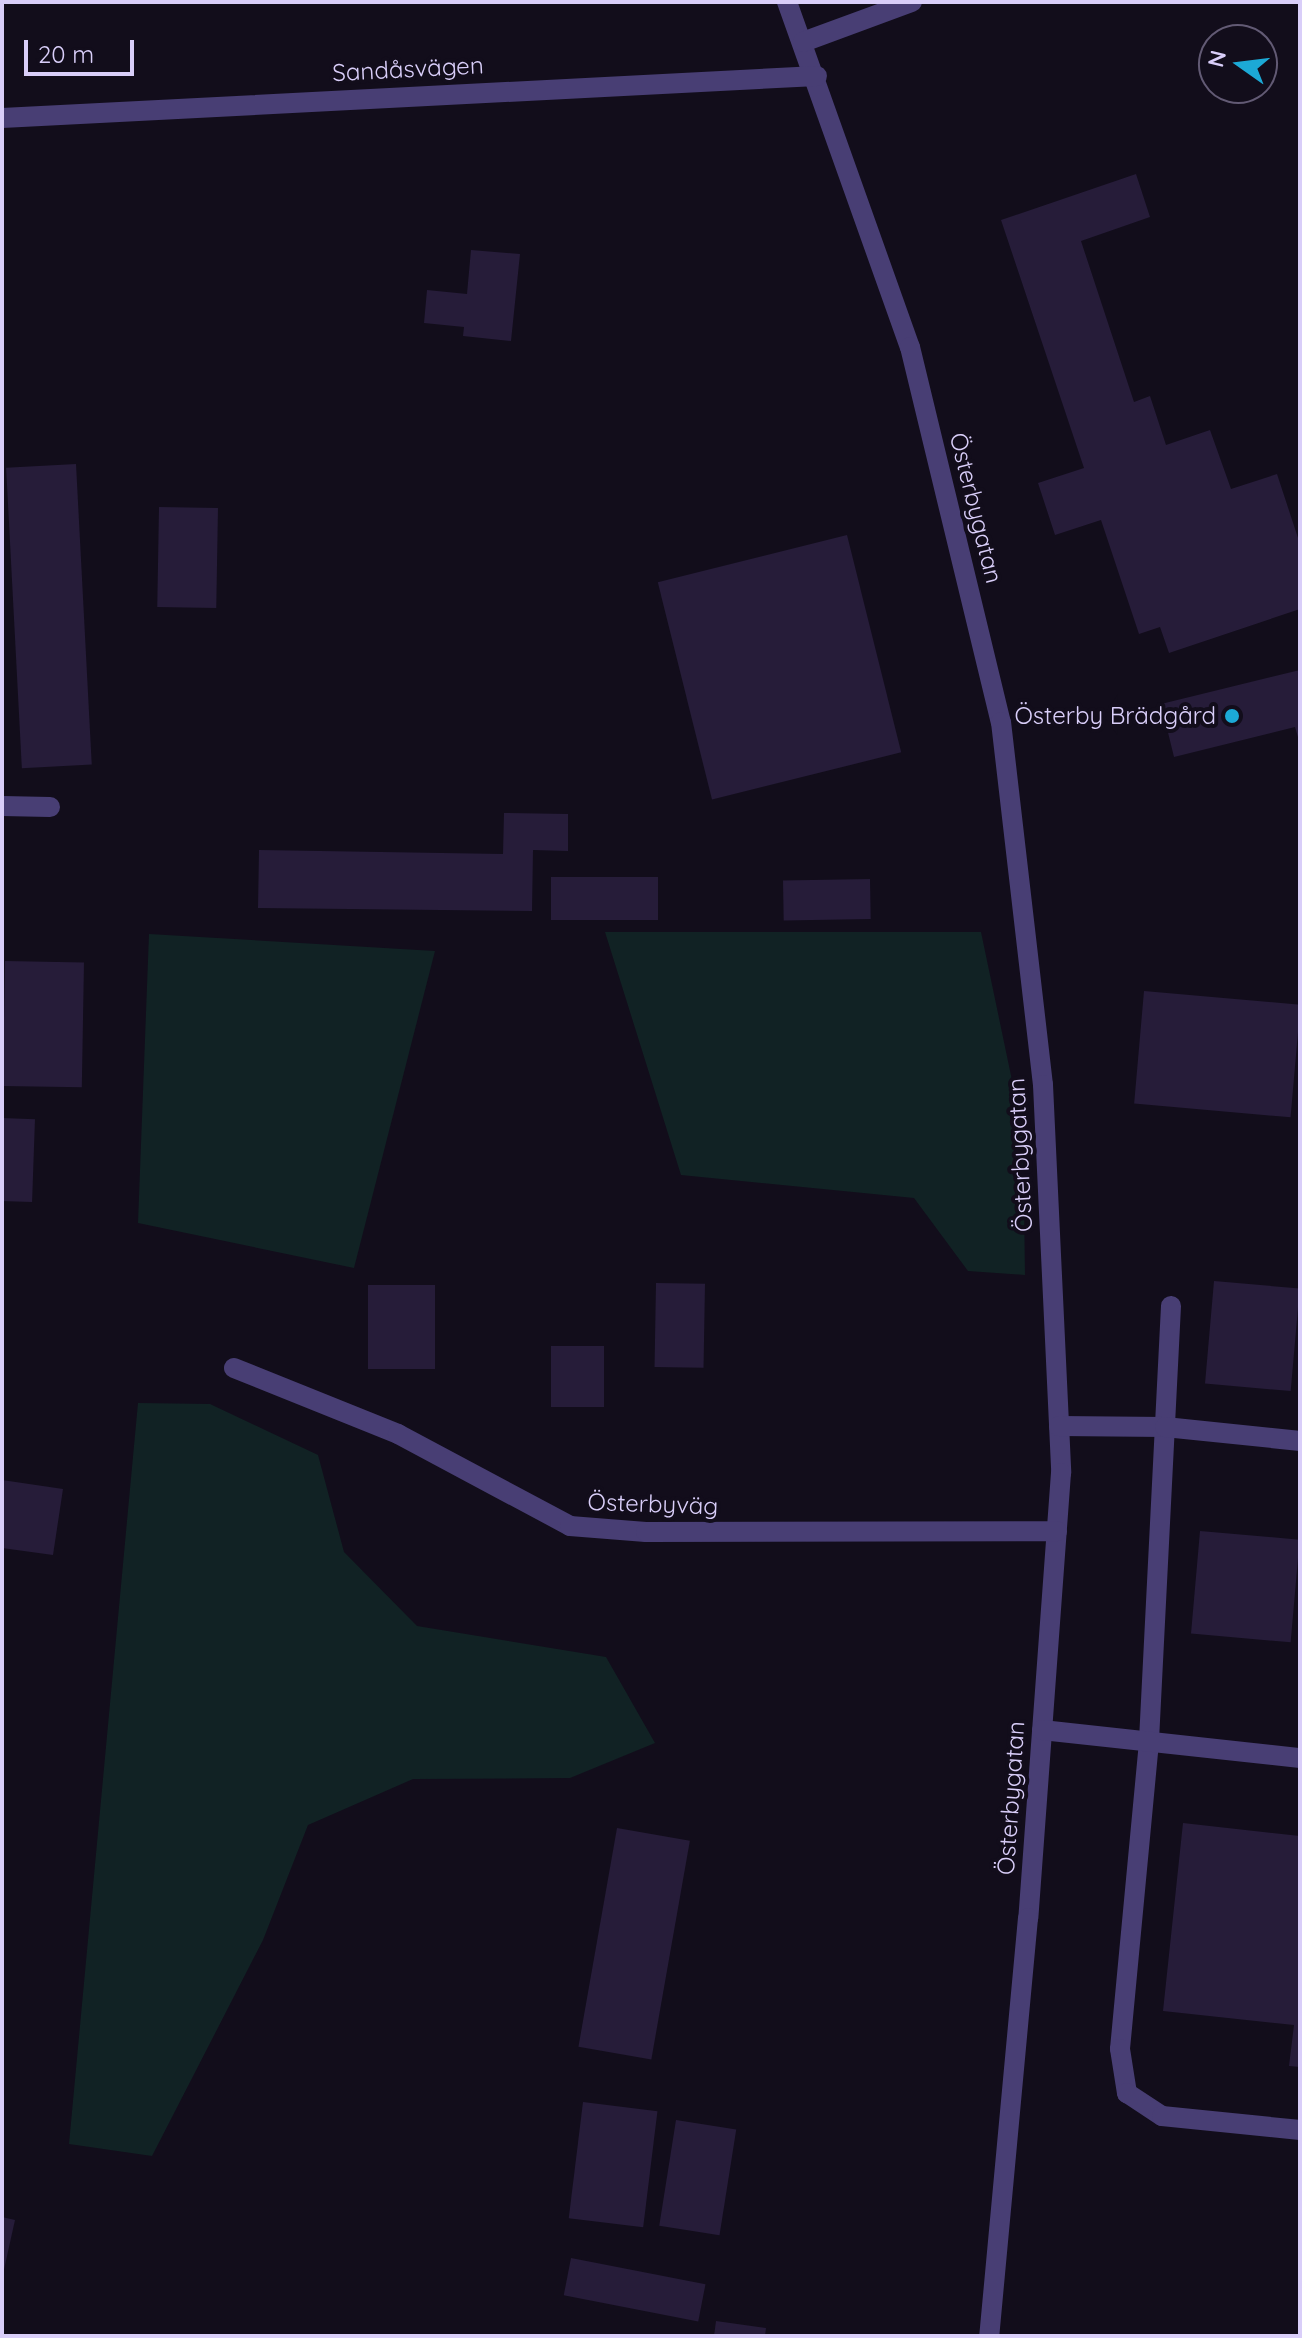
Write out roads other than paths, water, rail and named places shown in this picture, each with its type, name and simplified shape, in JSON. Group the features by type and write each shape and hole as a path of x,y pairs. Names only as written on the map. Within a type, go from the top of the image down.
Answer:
{"street":[{"name":"Österbygatan","path":"787,2 817,76 910,347 1001,722 1043,1085 1059,1426 1057,1531 989,2336"},
{"path":"803,42 912,2"},
{"name":"Sandåsvägen","path":"2,118 817,76"},
{"path":"2,806 50,807"},
{"path":"1171,1306 1149,1742 1120,2049 1127,2093 1162,2116 1300,2130"},
{"name":"Österbyväg","path":"234,1368 398,1434 570,1526 646,1532 1057,1531"},
{"path":"1059,1426 1165,1427 1300,1441"},
{"path":"1042,1730 1300,1758"}],"place":[{"name":"Österby Brädgård","path":"1232,716"}]}
